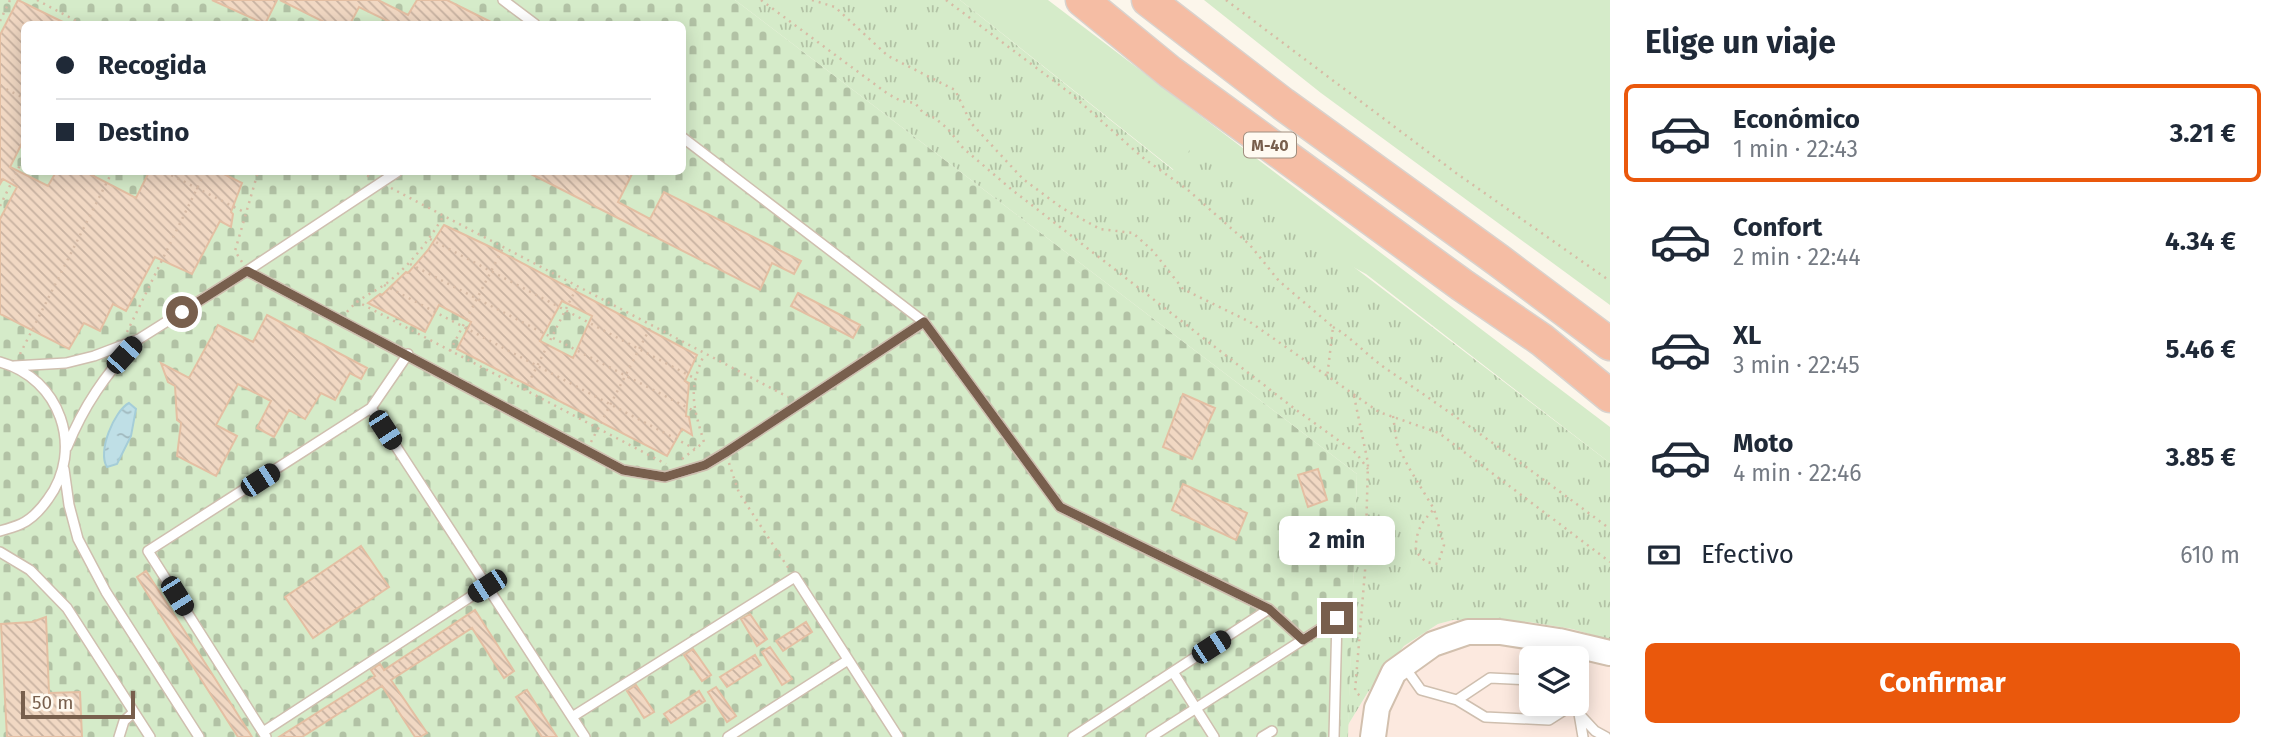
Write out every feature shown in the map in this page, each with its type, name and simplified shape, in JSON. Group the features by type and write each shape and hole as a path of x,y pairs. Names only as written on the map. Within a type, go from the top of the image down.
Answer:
{"highway":[{"name":"M-40","path":"1082,0 1170,72 1462,285 1542,340 1610,396"},
{"name":"M-40","path":"1148,0 1283,104 1610,344"},
{"name":"M-40","path":"1498,260 1595,309 1610,321"},
{"name":"M-40","path":"1462,285 1532,351 1610,415"}],"street":[{"path":"1373,737 1369,703 1394,672 1433,644 1468,632 1500,632 1610,653"}],"lane":[{"path":"503,0 531,21"},
{"path":"686,140 924,322 1060,507 1269,609 1303,640"},
{"path":"14,366 66,363 139,339 392,175"},
{"path":"247,271 623,470 665,477 705,465 924,322"},
{"path":"0,531 21,524 41,509 56,488 64,469 67,449 90,399 109,372 139,339"},
{"path":"408,354 371,408 148,551 264,734 487,586"},
{"path":"0,362 14,366 34,378 54,400 65,432 67,449"},
{"path":"371,408 585,737"},
{"path":"64,469 78,540 106,592 199,737"},
{"path":"0,552 30,570 67,608 150,737"},
{"path":"572,717 795,577 898,737"},
{"path":"1073,737 1269,609"},
{"path":"1152,737 1337,618 1334,737"},
{"path":"728,737 848,660"},
{"path":"1403,664 1421,690 1457,700 1485,717 1549,720 1555,716"},
{"path":"1173,671 1214,737"},
{"path":"1457,700 1490,678 1519,679"},
{"path":"119,737 124,721 134,712"},
{"path":"1581,716 1583,737"},
{"path":"1581,716 1595,731 1606,737"},
{"path":"1262,737 1272,731"}],"path":[{"path":"0,21 10,0"},
{"path":"37,0 76,21"},
{"path":"761,0 888,94 901,101 915,103 924,114 935,118 963,148 1012,188 1295,409 1356,453 1368,469"},
{"path":"812,0 835,7 888,56 955,90 971,123 1023,179 1062,208 1101,229 1133,233 1153,251 1183,289 1250,322 1327,379 1378,412 1439,433 1610,562"},
{"path":"946,0 1070,93 1142,157 1188,190 1250,246 1279,281 1378,363 1524,463 1610,529"},
{"path":"1226,0 1456,173 1610,281"},
{"path":"0,86 21,96"},
{"path":"0,206 21,163"},
{"path":"14,366 110,175"},
{"path":"170,175 246,213"},
{"path":"119,347 204,175"},
{"path":"247,271 234,251 257,175"},
{"path":"380,182 800,404"},
{"path":"341,319 356,301 384,285 410,264 444,216"},
{"path":"430,239 694,378"},
{"path":"450,351 503,247"},
{"path":"410,264 694,411"},
{"path":"384,285 695,449"},
{"path":"525,390 578,286"},
{"path":"356,301 681,472"},
{"path":"586,451 651,325"},
{"path":"1327,379 1333,327"},
{"path":"670,467 704,442 694,411 694,378 705,353"},
{"path":"1354,396 1368,469 1365,572 1355,691 1369,703"},
{"path":"1393,416 1397,444 1434,509 1444,545 1438,564 1426,562 1416,552 1415,539 1420,524 1434,509"},
{"path":"725,453 739,493 795,577"}],"shaded area":[{"path":"1453,620 1529,622 1572,629 1610,640 1610,737 1348,737 1348,725 1368,692 1404,646 1438,624"}],"green space":[{"path":"0,0 735,0 1357,474 1348,737 0,737"},
{"path":"735,0 960,0 1173,170 1190,150 1214,160 1610,463 1610,640 1572,629 1529,622 1453,620 1438,624 1404,646 1368,692 1348,725 1357,474"},
{"path":"960,0 1048,0 1610,427 1610,463 1366,274 1174,170"},
{"path":"1204,0 1610,0 1610,305 1321,93"}],"water":[{"path":"129,403 136,409 131,436 117,464 107,467 104,452 109,432 118,414"}],"building":[{"path":"18,0 61,21 21,21 21,145 10,167 21,175 48,186 54,175 92,175 136,198 148,175 226,175 242,183 231,212 231,227 220,221 192,274 155,257 126,311 113,304 100,331 84,323 69,349 0,314 0,219 17,187 3,179 0,184 0,35"},
{"path":"212,0 277,0 266,21 258,21"},
{"path":"280,0 378,0 408,15 417,0 447,0 489,21 388,21 359,7 352,21 322,21"},
{"path":"533,175 632,175 618,202 650,219 664,192 801,261 794,274 772,263 760,290"},
{"path":"444,225 697,355 685,381 689,383 686,416 689,417 692,435 682,429 667,456 457,349 471,322 439,305 425,332 368,303 408,273 428,250","holes":["562,301 592,316 573,358 540,341"]},
{"path":"798,293 860,325 853,338 791,306"},
{"path":"267,315 367,368 361,379 350,373 335,400 321,393 305,419 289,410 274,437 257,428 271,401 238,384 216,425 237,436 216,476 177,456 181,423 177,420 175,386 168,382 161,363 189,378 218,325 253,342"},
{"path":"1183,394 1215,408 1192,459 1163,447"},
{"path":"1318,469 1327,500 1308,507 1298,475"},
{"path":"1183,484 1247,513 1236,540 1172,510"},
{"path":"361,546 389,587 313,638 285,597"},
{"path":"146,571 252,737 238,737 197,673 137,577"},
{"path":"475,610 514,671 504,678 472,628 391,680 427,733 415,737 382,686 302,737 279,737 375,676 371,670 380,664 384,670"},
{"path":"750,614 767,639 757,646 741,619"},
{"path":"46,617 49,693 80,692 82,737 7,737 1,624 32,622"},
{"path":"806,622 812,632 783,651 776,641"},
{"path":"770,647 792,679 782,685 762,652"},
{"path":"693,649 711,675 702,681 684,655"},
{"path":"755,655 761,665 727,687 720,677"},
{"path":"636,685 654,712 644,718 627,691"},
{"path":"716,687 736,716 727,722 708,692"},
{"path":"527,690 557,737 542,737 516,697"},
{"path":"699,691 705,701 671,723 664,714"}],"route":[{"path":"182,312 247,271 623,470 665,477 705,465 924,322 1060,507 1269,609 1303,640 1337,618"}]}
